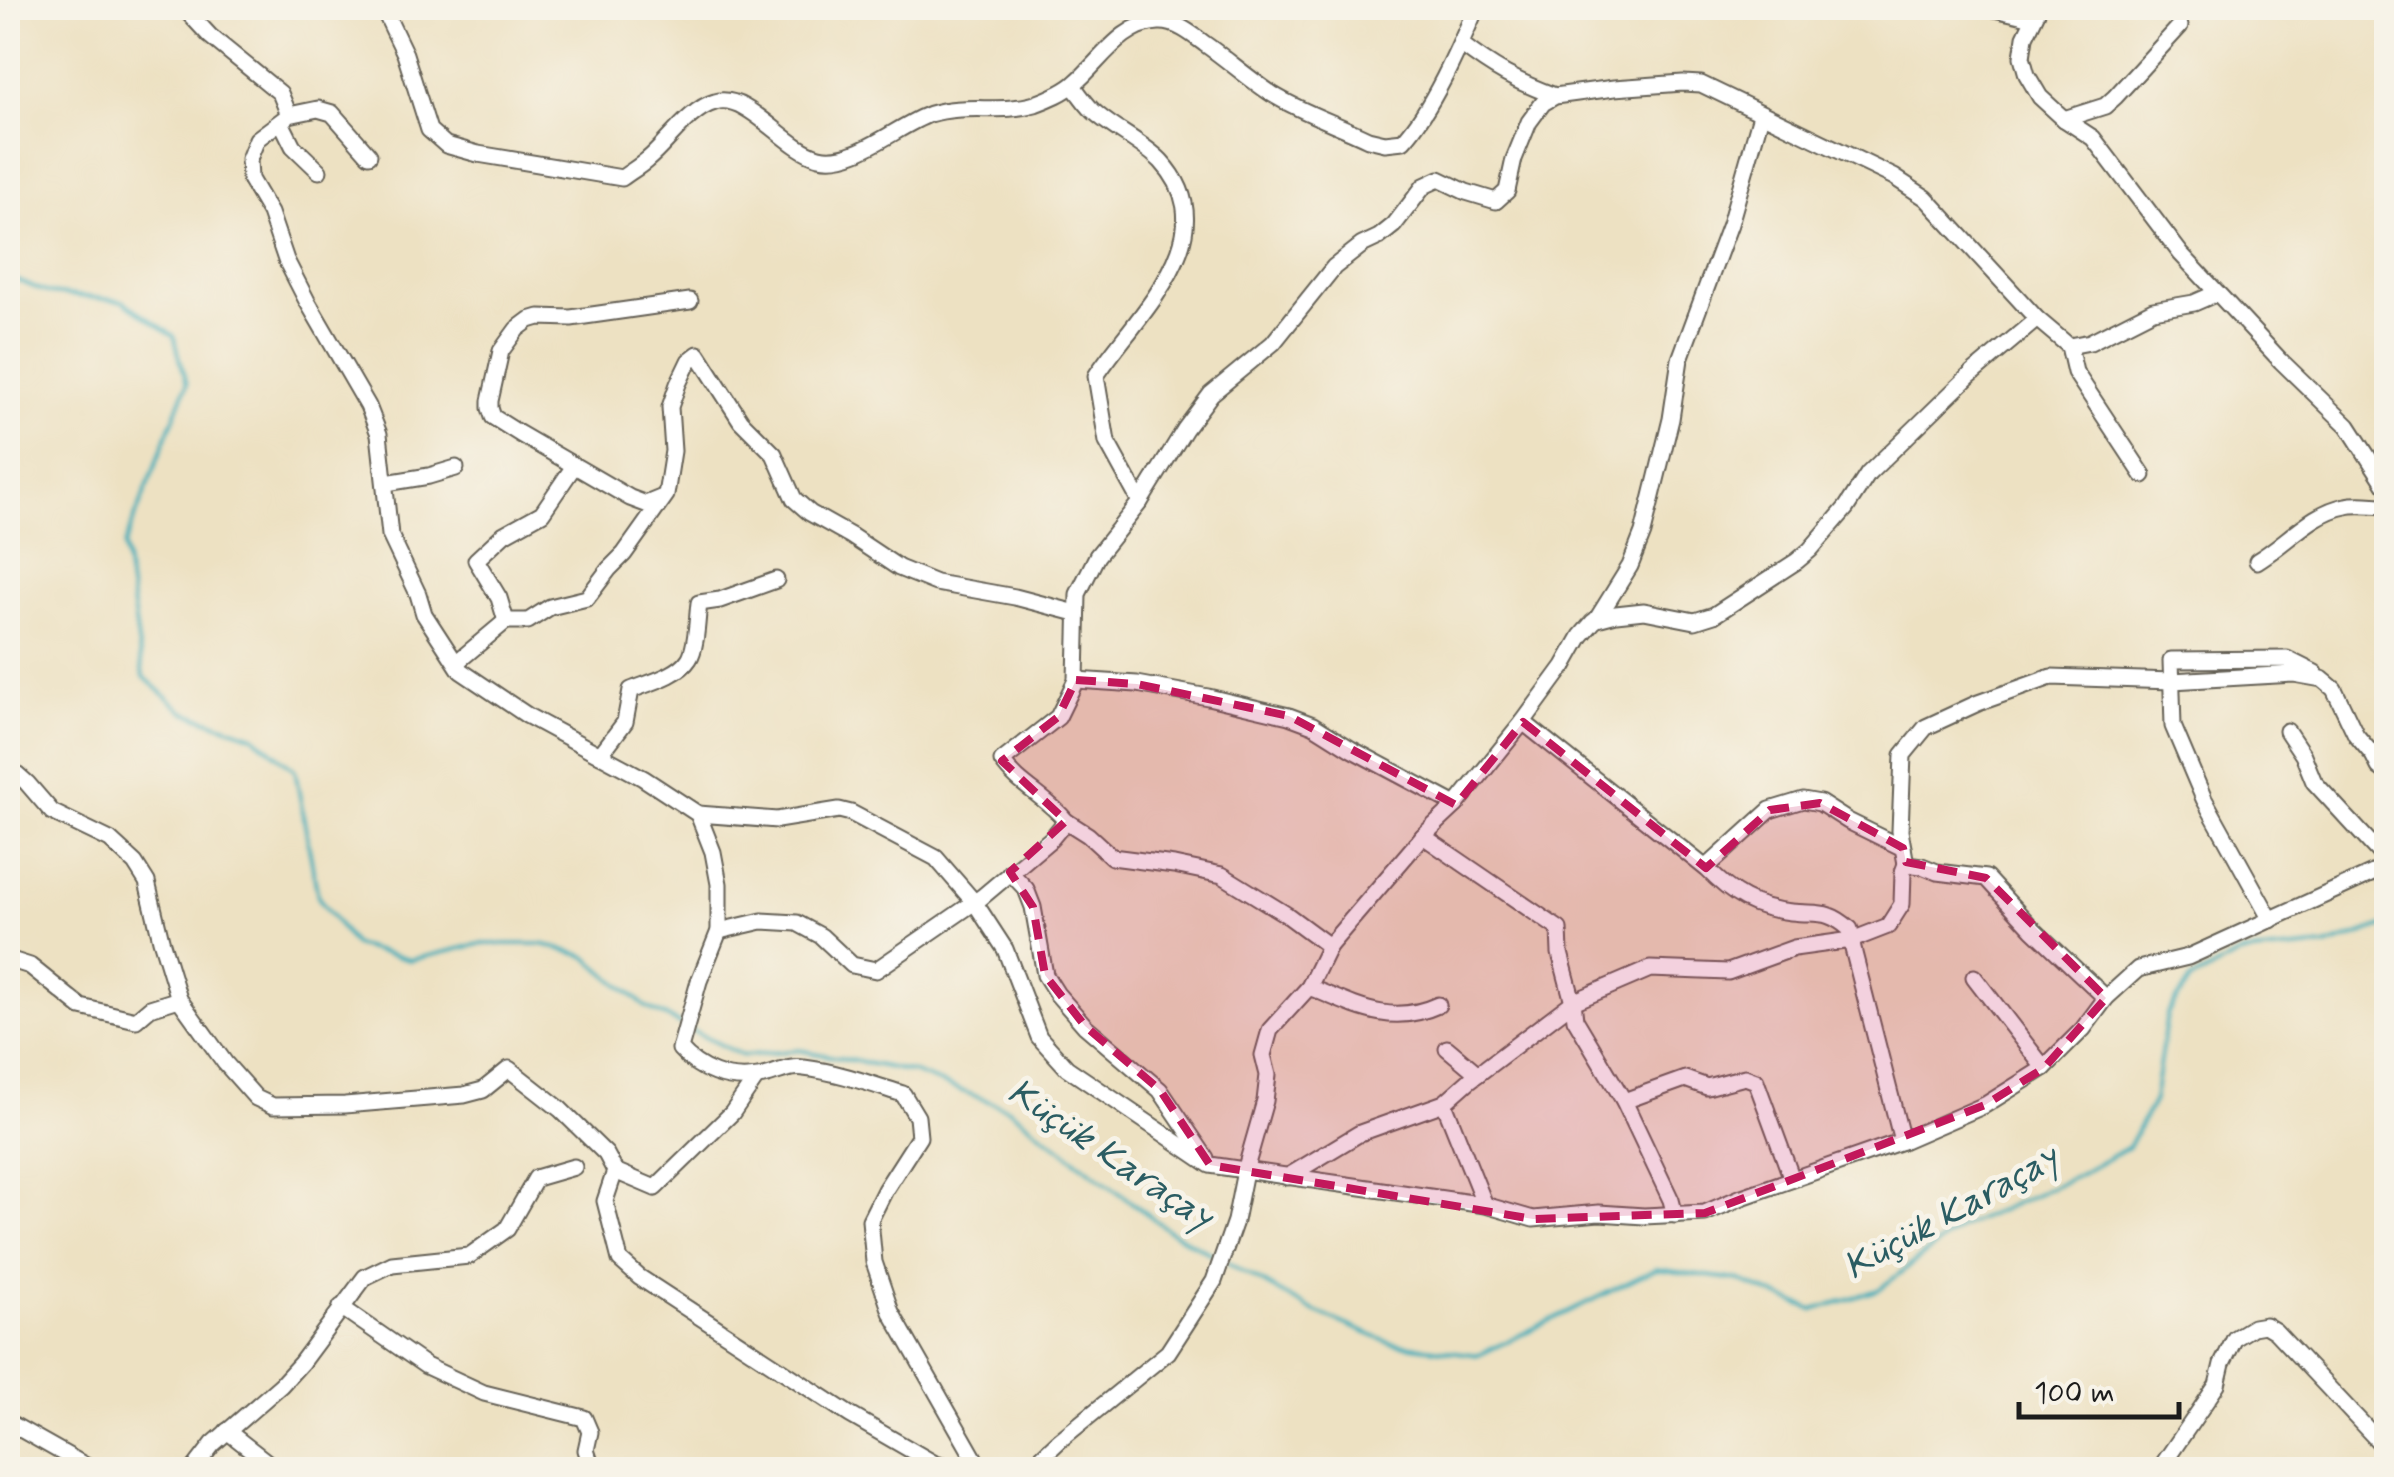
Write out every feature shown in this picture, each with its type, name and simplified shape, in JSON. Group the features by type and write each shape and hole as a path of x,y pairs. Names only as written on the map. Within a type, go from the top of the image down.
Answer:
{"street":[{"path":"184,8 210,36 280,94 293,146 319,170"},
{"path":"383,8 405,54 429,130 446,145 622,178 648,160 699,109 717,100 734,102 792,144 820,158 846,155 927,115 954,108 1028,106 1046,100 1073,86 1135,28 1160,21 1184,28 1274,95 1368,139 1385,143 1403,141 1416,128 1476,8"},
{"path":"1990,8 2036,13 2025,37 2022,57 2040,97 2064,119 2094,138 2181,254 2281,362 2348,426 2386,485"},
{"path":"2064,119 2104,106 2115,98 2180,26"},
{"path":"1461,44 1492,68 1555,96"},
{"path":"1329,946 1222,875 1112,857 1011,774 1002,761 1058,717 1076,680 1078,594 1097,556 1140,502 1211,394 1273,343 1334,267 1394,225 1424,186 1439,179 1496,201 1507,192 1528,122 1543,103 1555,96 1684,82 1700,84 1894,178 1926,198 2037,319 2069,346 2075,372 2143,475"},
{"path":"1073,86 1094,113 1159,159 1179,185 1185,203 1184,232 1172,271 1160,293 1096,376 1107,442 1140,502"},
{"path":"369,156 332,112 318,109 285,119 258,139 249,159 250,179 270,214 286,260 307,301 368,406 379,434 390,535 424,614 461,671 528,716 643,778 698,814 777,820 839,810 936,858 974,903 1005,950 1039,1037 1068,1068 1210,1165 1485,1205 1533,1219 1599,1213 1644,1216 1705,1213 1902,1141 1985,1105 2044,1068 2083,1029 2106,998 2138,969 2188,958 2386,863 2314,782 2288,731"},
{"path":"1028,1470 1168,1352 1214,1281 1235,1221 1245,1170 1266,1101 1268,1075 1264,1055 1270,1030 1309,987 1329,946 1422,836 1456,805 1523,722 1581,636 1598,619 1630,566 1643,533 1680,359 1730,224 1761,115"},
{"path":"2069,346 2090,342 2153,310 2194,304 2216,293"},
{"path":"666,495 646,504 630,498 494,417 490,400 501,351 517,328 529,320 690,301"},
{"path":"1598,619 1644,611 1695,621 1714,615 1797,561 1846,508 1868,474 1968,378 2037,319"},
{"path":"457,662 506,621 528,621 550,607 586,598 624,554 666,495 673,451 670,407 689,361 698,354 741,421 774,454 794,498 810,512 899,568 936,583 1016,597 1076,613"},
{"path":"506,621 499,598 476,560 504,534 542,514 574,466"},
{"path":"386,483 456,468"},
{"path":"2256,561 2320,515 2347,505 2386,506"},
{"path":"600,755 626,722 631,690 676,671 690,659 699,603 720,600 776,580"},
{"path":"1287,1178 1360,1133 1444,1103 1573,1002 1650,969 1728,972 1794,948 1852,940 1888,926 1902,904 1903,755 1926,727 1978,703 2051,677 2172,682 2294,674 2322,679 2334,689 2356,734 2386,772"},
{"path":"1076,680 1137,684 1288,716 1456,805"},
{"path":"2172,682 2173,726 2191,771 2271,920"},
{"path":"1523,722 1706,868 1725,888 1767,908 1834,915 1850,928 1902,1141"},
{"path":"8,766 52,812 110,840 135,863 148,882 179,999 224,1063 256,1098 274,1106 345,1105 464,1095 483,1090 509,1069 572,1120 606,1154 615,1171 655,1188 732,1113 756,1078"},
{"path":"1706,868 1770,810 1804,800 1820,803 1912,863 1937,872 1986,878 2106,998"},
{"path":"698,814 714,852 719,931 680,1049 703,1069 720,1075 756,1078 798,1066 904,1094 917,1117 919,1138 870,1220 874,1262 891,1312 981,1470"},
{"path":"719,931 762,921 797,923 821,936 852,964 876,970 974,903 1066,822"},
{"path":"1422,836 1559,928 1560,953 1575,1019 1624,1101 1674,1214"},
{"path":"1010,872 1026,889 1033,907 1045,975 1057,994 1086,1026 1160,1090 1210,1165"},
{"path":"8,960 30,966 81,1006 136,1020 150,1008 179,999"},
{"path":"1974,978 2044,1068"},
{"path":"1309,987 1385,1015 1425,1011 1438,1005"},
{"path":"1447,1048 1478,1074"},
{"path":"1624,1101 1686,1080 1708,1087 1745,1077 1756,1080 1792,1179"},
{"path":"1444,1103 1485,1205"},
{"path":"193,1470 213,1444 301,1363 365,1277 392,1264 469,1256 507,1229 536,1178 574,1167"},
{"path":"615,1171 605,1202 620,1260 639,1277 850,1415 935,1464 958,1470"},
{"path":"341,1307 426,1366 484,1393 584,1418 590,1432 586,1450 590,1465 604,1470"},
{"path":"2159,1470 2217,1385 2235,1338 2253,1327 2266,1325 2386,1448"},
{"path":"8,1422 94,1470"},
{"path":"227,1431 277,1470"}],"highlighted area":[{"path":"1076,680 1137,684 1289,716 1456,805 1523,722 1706,868 1770,810 1820,803 1903,848 1906,862 1986,878 2106,998 2044,1068 1985,1105 1705,1213 1533,1219 1210,1165 1160,1090 1085,1026 1045,975 1033,907 1010,872 1066,821 1002,761 1058,717"}],"waterway":[{"name":"Küçük Karaçay","path":"8,277 49,293 123,301 174,336 187,384 124,546 143,676 184,712 254,736 295,770 318,897 354,945 410,960 480,944 542,944 585,956 646,1007 680,1024"},
{"name":"Küçük Karaçay","path":"1228,1263 1311,1310 1390,1343 1479,1355 1656,1269 1738,1280 1813,1310 1878,1290 1959,1228 2077,1176 2128,1147 2154,1100 2167,1014 2190,981 2240,954 2326,946 2386,925"},
{"name":"Küçük Karaçay","path":"693,1031 743,1056 799,1050 912,1072 1009,1109 1168,1230 1215,1256"}]}
